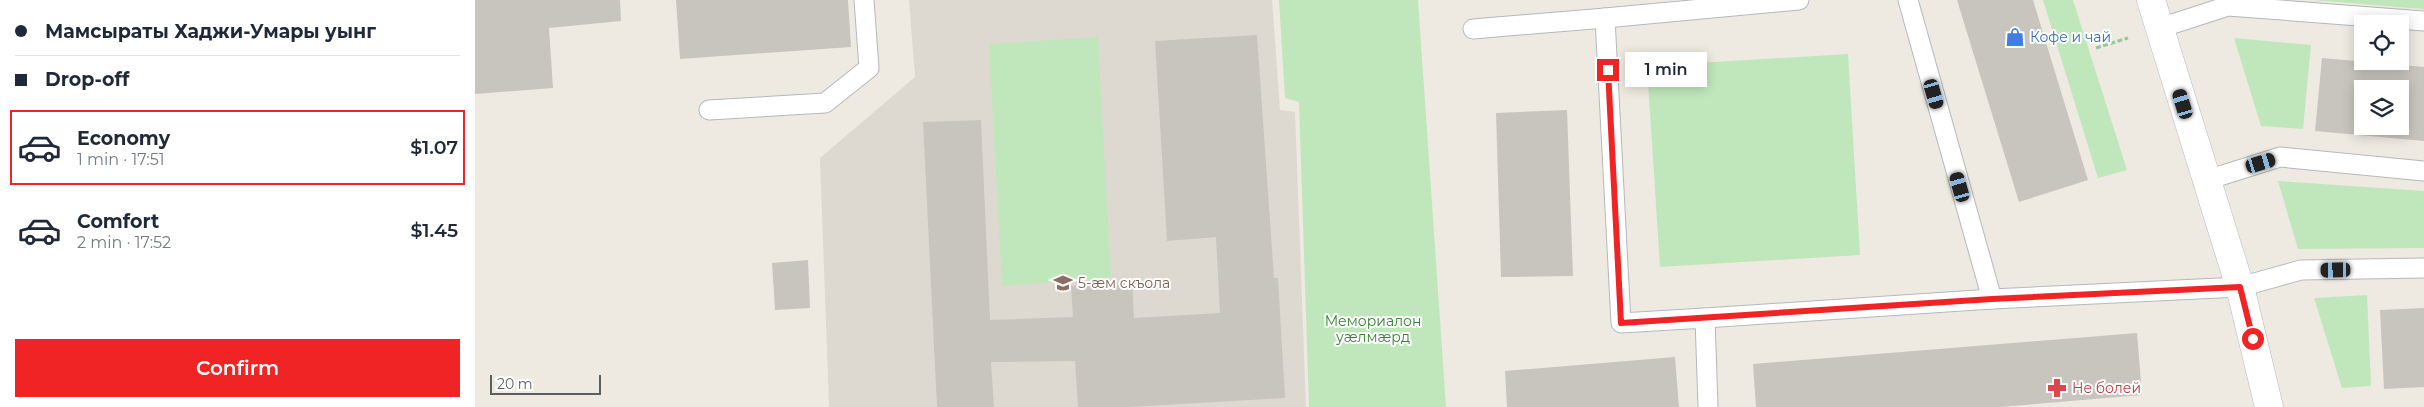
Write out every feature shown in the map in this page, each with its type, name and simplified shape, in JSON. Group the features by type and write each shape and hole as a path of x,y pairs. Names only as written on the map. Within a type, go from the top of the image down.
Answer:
{"street":[{"path":"2151,0 2240,287 2269,407"}],"lane":[{"path":"709,110 825,103 869,68 864,0"},
{"path":"1473,29 1799,0"},
{"path":"1908,0 1992,299"},
{"path":"2160,28 2228,6 2424,22"},
{"path":"1605,18 1621,323 1992,299 2240,287 2301,270 2424,268"},
{"path":"2207,180 2280,157 2424,171"},
{"path":"1705,318 1708,407"}],"shaded area":[{"name":"5-æм скъола","path":"909,0 1272,0 1280,110 1295,112 1306,407 829,407 820,158 915,77"}],"green space":[{"name":"Мемориалон уæлмæрд","path":"1279,0 1418,0 1446,407 1309,407 1299,102 1285,98"},
{"path":"2043,0 2073,0 2127,170 2098,178"},
{"path":"2313,0 2424,0 2424,9"},
{"path":"1098,37 1111,278 1002,286 989,44"},
{"path":"2234,38 2311,45 2303,129 2261,126"},
{"path":"1848,54 1860,255 1660,267 1647,66"},
{"path":"2278,181 2424,191 2424,248 2298,249"},
{"path":"2367,295 2371,386 2342,388 2314,298"}],"building":[{"path":"475,0 620,0 621,21 549,28 553,88 475,94"},
{"path":"676,0 848,0 851,47 680,59"},
{"path":"1957,0 2033,0 2088,180 2019,202"},
{"path":"1257,35 1274,278 1278,278 1285,398 1130,407 1078,407 1075,361 991,362 994,407 937,407 923,122 981,120 990,320 1073,317 1071,286 1132,282 1134,318 1220,313 1216,237 1167,241 1155,41"},
{"path":"2322,58 2354,61 2354,70 2409,70 2409,66 2424,67 2424,141 2359,135 2409,135 2409,80 2354,80 2354,135 2315,131"},
{"path":"1567,110 1573,276 1501,277 1496,113"},
{"path":"808,260 810,308 775,310 772,263"},
{"path":"2424,308 2424,387 2384,389 2380,310"},
{"path":"2137,333 2142,395 2000,407 1756,407 1753,364"},
{"path":"1675,357 1679,407 1507,407 1505,371"}],"place":[{"name":"Кофе и чай","path":"2015,37"},
{"name":"5-æм скъола","path":"1063,283"},
{"name":"Не болей","path":"2057,388"}],"route":[{"path":"1608,70 1621,323 1992,299 2240,287 2253,339"}]}
